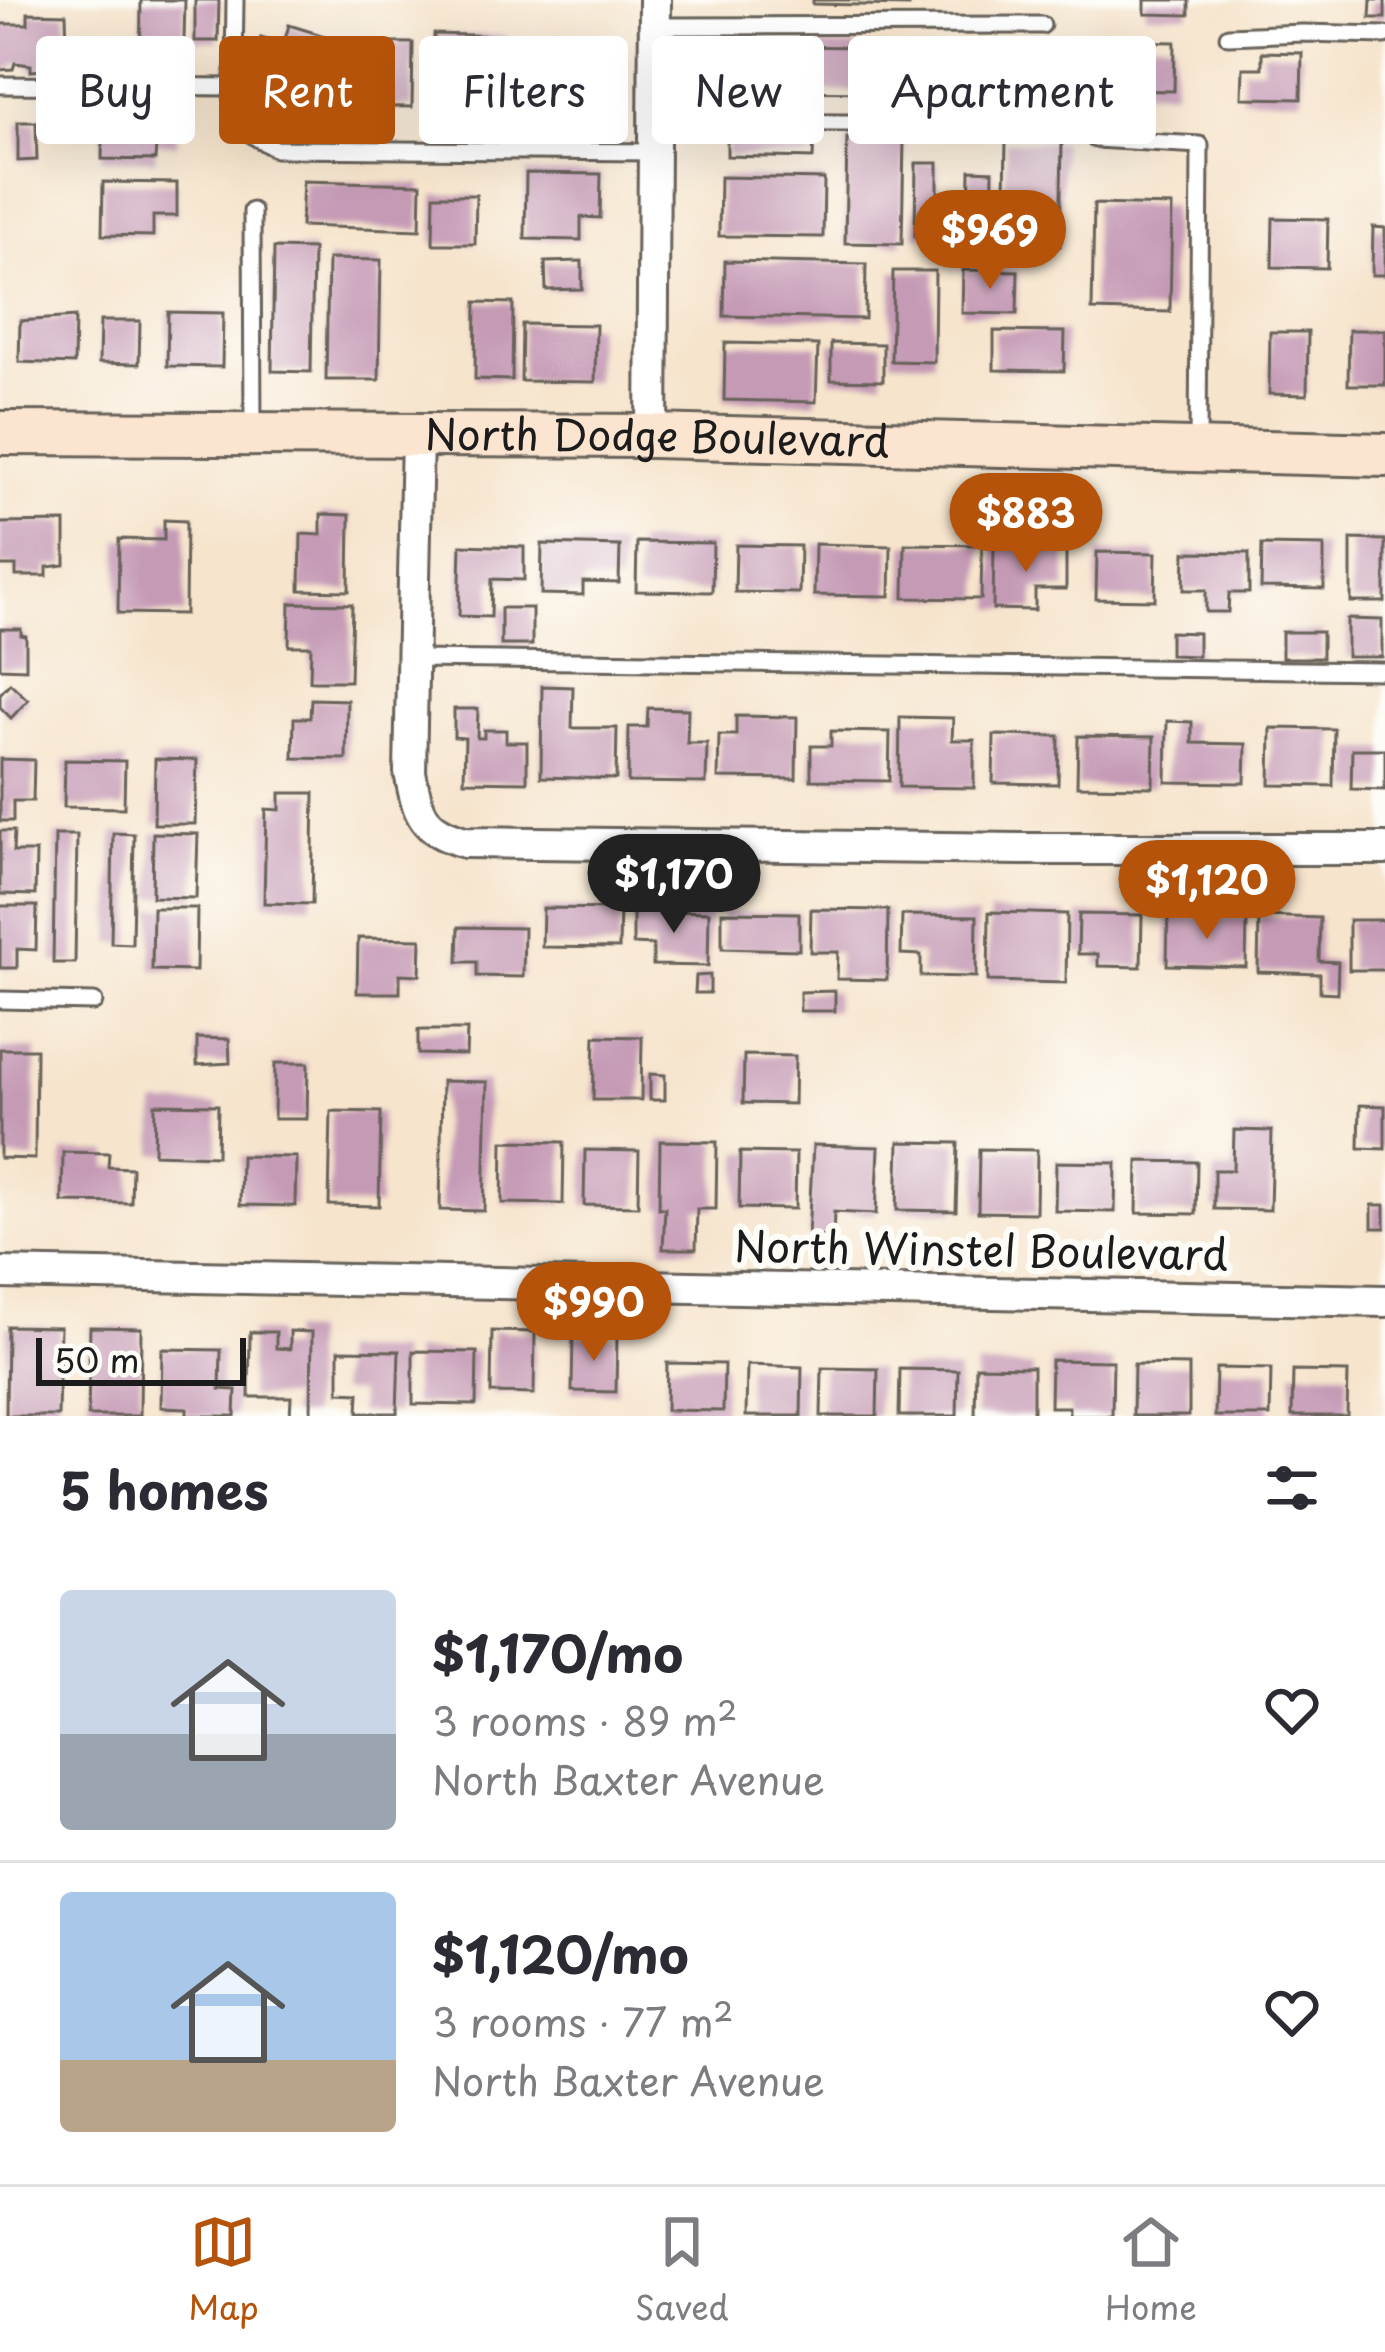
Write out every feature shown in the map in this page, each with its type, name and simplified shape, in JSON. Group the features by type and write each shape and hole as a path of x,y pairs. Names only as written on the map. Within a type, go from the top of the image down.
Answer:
{"street":[{"path":"652,436 654,144"},
{"name":"North Dodge Boulevard","path":"0,433 652,436 1385,455"},
{"path":"417,435 410,772 419,834 465,842 1021,850 1385,849"},
{"name":"North Winstel Boulevard","path":"0,1273 1385,1301"}],"lane":[{"path":"234,36 235,0"},
{"path":"655,13 1042,25"},
{"path":"1228,36 1385,35"},
{"path":"0,85 219,87"},
{"path":"267,144 276,149 652,137"},
{"path":"1156,143 1199,145 1198,451"},
{"path":"252,211 253,434"},
{"path":"413,659 1385,670"},
{"path":"0,1000 94,1002"}],"building":[{"path":"141,0 185,0 184,36 141,36"},
{"path":"195,0 219,0 218,41 195,41"},
{"path":"813,0 909,0 909,6 813,4"},
{"path":"1145,0 1189,0 1189,15 1145,14"},
{"path":"1371,0 1385,0 1385,18 1370,18"},
{"path":"28,13 66,14 67,36 36,36 36,71 15,63 13,69 0,70 0,24 28,24"},
{"path":"289,25 325,36 286,36"},
{"path":"1156,42 1175,42 1174,91 1156,91"},
{"path":"395,43 413,43 412,107 395,107"},
{"path":"824,47 848,47 848,92 824,92"},
{"path":"1262,52 1302,53 1301,99 1242,98 1243,68 1262,68"},
{"path":"18,122 36,122 37,160 18,161"},
{"path":"847,138 848,144 904,144 902,244 845,243"},
{"path":"102,144 156,144 155,160 102,159"},
{"path":"727,144 814,144 813,158 727,156"},
{"path":"1006,144 1062,144 1060,246 1004,245"},
{"path":"916,163 938,163 938,236 915,236"},
{"path":"970,170 993,171 992,231 969,231"},
{"path":"526,173 601,174 600,218 581,217 581,240 525,239"},
{"path":"720,177 824,179 823,237 719,236"},
{"path":"303,181 421,184 420,230 301,226"},
{"path":"103,182 177,183 177,216 153,216 153,236 102,235"},
{"path":"434,195 476,195 475,244 433,244"},
{"path":"1094,204 1172,206 1170,312 1092,310"},
{"path":"1273,218 1328,219 1327,268 1272,267"},
{"path":"1373,227 1385,228 1385,275 1372,275"},
{"path":"274,248 313,249 311,372 272,371"},
{"path":"328,259 381,260 379,380 326,380"},
{"path":"582,261 582,289 546,290 545,262"},
{"path":"725,261 866,264 865,319 724,316"},
{"path":"963,270 1018,271 1017,314 962,313"},
{"path":"893,271 935,271 934,362 891,361"},
{"path":"476,302 513,303 512,380 475,379"},
{"path":"168,312 223,313 222,367 167,366"},
{"path":"75,317 74,364 19,362 20,321"},
{"path":"100,321 140,321 139,364 99,363"},
{"path":"522,324 596,325 595,382 521,381"},
{"path":"1349,330 1385,330 1385,385 1348,385"},
{"path":"994,331 1065,332 1064,371 994,370"},
{"path":"1270,332 1308,332 1307,395 1269,394"},
{"path":"725,343 818,345 816,402 724,400"},
{"path":"831,343 883,344 883,381 831,380"},
{"path":"321,514 350,515 349,591 300,590 301,534 321,535"},
{"path":"164,520 186,521 185,614 118,613 119,539 164,540"},
{"path":"65,522 65,565 47,567 47,576 16,576 16,566 0,566 0,523"},
{"path":"1351,539 1385,540 1385,602 1351,602"},
{"path":"637,542 713,543 712,592 636,591"},
{"path":"542,544 620,546 619,583 583,582 583,595 541,594"},
{"path":"815,544 891,546 890,596 814,595"},
{"path":"905,544 982,545 981,599 904,598"},
{"path":"461,545 524,547 524,580 492,579 491,617 459,616"},
{"path":"736,545 800,546 799,593 735,592"},
{"path":"1262,545 1324,546 1324,589 1261,588"},
{"path":"994,546 1066,548 1066,589 1035,589 1035,610 993,609"},
{"path":"1097,552 1156,553 1155,600 1096,599"},
{"path":"1185,552 1249,553 1249,593 1229,593 1228,612 1206,612 1206,590 1184,590"},
{"path":"290,603 352,604 350,681 310,681 311,646 289,646"},
{"path":"501,608 532,608 532,645 501,645"},
{"path":"1347,619 1382,620 1382,657 1347,657"},
{"path":"0,629 21,629 26,636 26,669 0,668"},
{"path":"1170,632 1198,633 1198,656 1170,655"},
{"path":"1282,632 1322,632 1322,658 1282,658"},
{"path":"10,683 28,700 11,718 0,707 0,694"},
{"path":"542,686 573,687 572,728 617,728 616,779 541,777"},
{"path":"311,699 347,700 346,759 293,758 294,718 310,718"},
{"path":"648,708 688,709 687,743 707,743 706,783 628,782 629,727 647,727"},
{"path":"454,709 478,709 477,738 484,738 484,730 506,730 506,742 527,742 527,782 464,781 465,738 454,737"},
{"path":"736,716 797,717 796,779 718,778 719,735 736,735"},
{"path":"900,717 953,718 952,740 974,740 974,788 899,787"},
{"path":"1167,721 1192,722 1192,743 1246,744 1245,783 1166,782"},
{"path":"1271,728 1334,729 1333,786 1270,785"},
{"path":"831,731 890,732 889,781 811,780 811,746 831,746"},
{"path":"994,735 1059,736 1058,784 993,783"},
{"path":"1078,736 1154,737 1153,787 1077,786"},
{"path":"1352,749 1385,749 1385,790 1351,789"},
{"path":"0,759 34,760 33,801 13,801 13,821 0,821"},
{"path":"155,759 197,760 195,824 154,824"},
{"path":"65,760 125,761 124,808 64,807"},
{"path":"280,793 314,793 312,904 264,903 266,809 280,810"},
{"path":"0,831 14,831 13,852 36,852 35,895 0,894"},
{"path":"113,833 134,834 132,944 111,943"},
{"path":"153,833 198,834 196,898 152,897"},
{"path":"55,835 77,835 75,963 53,963"},
{"path":"0,906 37,906 36,950 17,949 17,968 0,968"},
{"path":"153,908 197,908 196,971 152,970"},
{"path":"543,908 620,909 619,948 542,947"},
{"path":"811,909 888,910 887,980 837,979 838,952 810,952"},
{"path":"633,910 709,912 708,966 653,965 653,945 633,944"},
{"path":"722,912 799,913 799,950 722,948"},
{"path":"989,912 1067,914 1066,983 988,981"},
{"path":"1079,914 1142,915 1141,967 1098,966 1098,954 1078,954"},
{"path":"902,915 977,916 976,977 921,976 921,955 901,954"},
{"path":"1259,916 1320,918 1319,961 1338,962 1337,993 1320,992 1320,974 1258,972"},
{"path":"1168,917 1247,918 1246,967 1167,965"},
{"path":"1349,920 1385,920 1385,970 1349,970"},
{"path":"459,927 524,928 523,977 477,976 477,962 458,962"},
{"path":"358,938 421,939 420,975 400,974 400,993 357,993"},
{"path":"710,975 710,993 695,993 696,976"},
{"path":"835,991 835,1011 800,1011 800,992"},
{"path":"418,1030 467,1030 466,1055 418,1054"},
{"path":"595,1036 642,1037 641,1100 593,1100"},
{"path":"197,1038 229,1039 230,1063 197,1065"},
{"path":"0,1049 36,1049 35,1159 0,1158"},
{"path":"744,1055 795,1056 794,1104 743,1103"},
{"path":"275,1063 308,1063 307,1119 274,1119"},
{"path":"650,1074 665,1075 665,1100 650,1100"},
{"path":"442,1081 487,1082 484,1211 440,1210"},
{"path":"155,1104 218,1105 217,1156 154,1154"},
{"path":"1360,1105 1385,1106 1385,1149 1359,1148"},
{"path":"331,1111 381,1112 379,1206 329,1205"},
{"path":"1234,1130 1272,1131 1270,1210 1214,1209 1214,1170 1233,1170"},
{"path":"503,1141 564,1142 563,1204 502,1203"},
{"path":"660,1141 717,1142 716,1209 697,1209 696,1249 663,1249"},
{"path":"899,1142 958,1143 956,1211 897,1210"},
{"path":"813,1145 879,1147 876,1214 834,1212 833,1237 808,1235"},
{"path":"979,1149 1037,1150 1036,1213 978,1212"},
{"path":"585,1150 639,1151 638,1206 584,1205"},
{"path":"63,1152 109,1153 108,1167 132,1168 131,1203 62,1202"},
{"path":"740,1152 796,1153 795,1209 739,1208"},
{"path":"241,1156 296,1157 295,1206 240,1205"},
{"path":"1138,1161 1197,1162 1196,1214 1137,1213"},
{"path":"1056,1162 1116,1163 1115,1212 1055,1211"},
{"path":"1372,1205 1385,1205 1385,1228 1372,1228"},
{"path":"7,1326 60,1327 58,1416 6,1416"},
{"path":"90,1327 141,1328 140,1416 88,1416"},
{"path":"290,1331 312,1332 311,1416 290,1416 291,1397 249,1397 250,1332 276,1332 276,1348 290,1349"},
{"path":"492,1331 535,1332 534,1394 491,1393"},
{"path":"573,1335 617,1336 616,1392 572,1391"},
{"path":"162,1349 221,1350 220,1389 236,1390 235,1416 187,1416 187,1408 161,1407"},
{"path":"339,1350 399,1351 397,1413 358,1413 359,1393 339,1392"},
{"path":"413,1351 477,1352 476,1405 413,1404"},
{"path":"1051,1360 1113,1361 1112,1416 1069,1416 1069,1407 1050,1407"},
{"path":"667,1363 724,1364 723,1411 666,1410"},
{"path":"1134,1364 1189,1365 1189,1416 1133,1416"},
{"path":"747,1365 802,1367 801,1416 746,1416"},
{"path":"976,1366 1033,1367 1033,1416 975,1416"},
{"path":"822,1368 878,1369 877,1416 821,1416"},
{"path":"1216,1368 1271,1369 1270,1416 1215,1416"},
{"path":"900,1369 958,1370 957,1416 899,1416"},
{"path":"1293,1371 1348,1372 1347,1416 1292,1416"}]}
